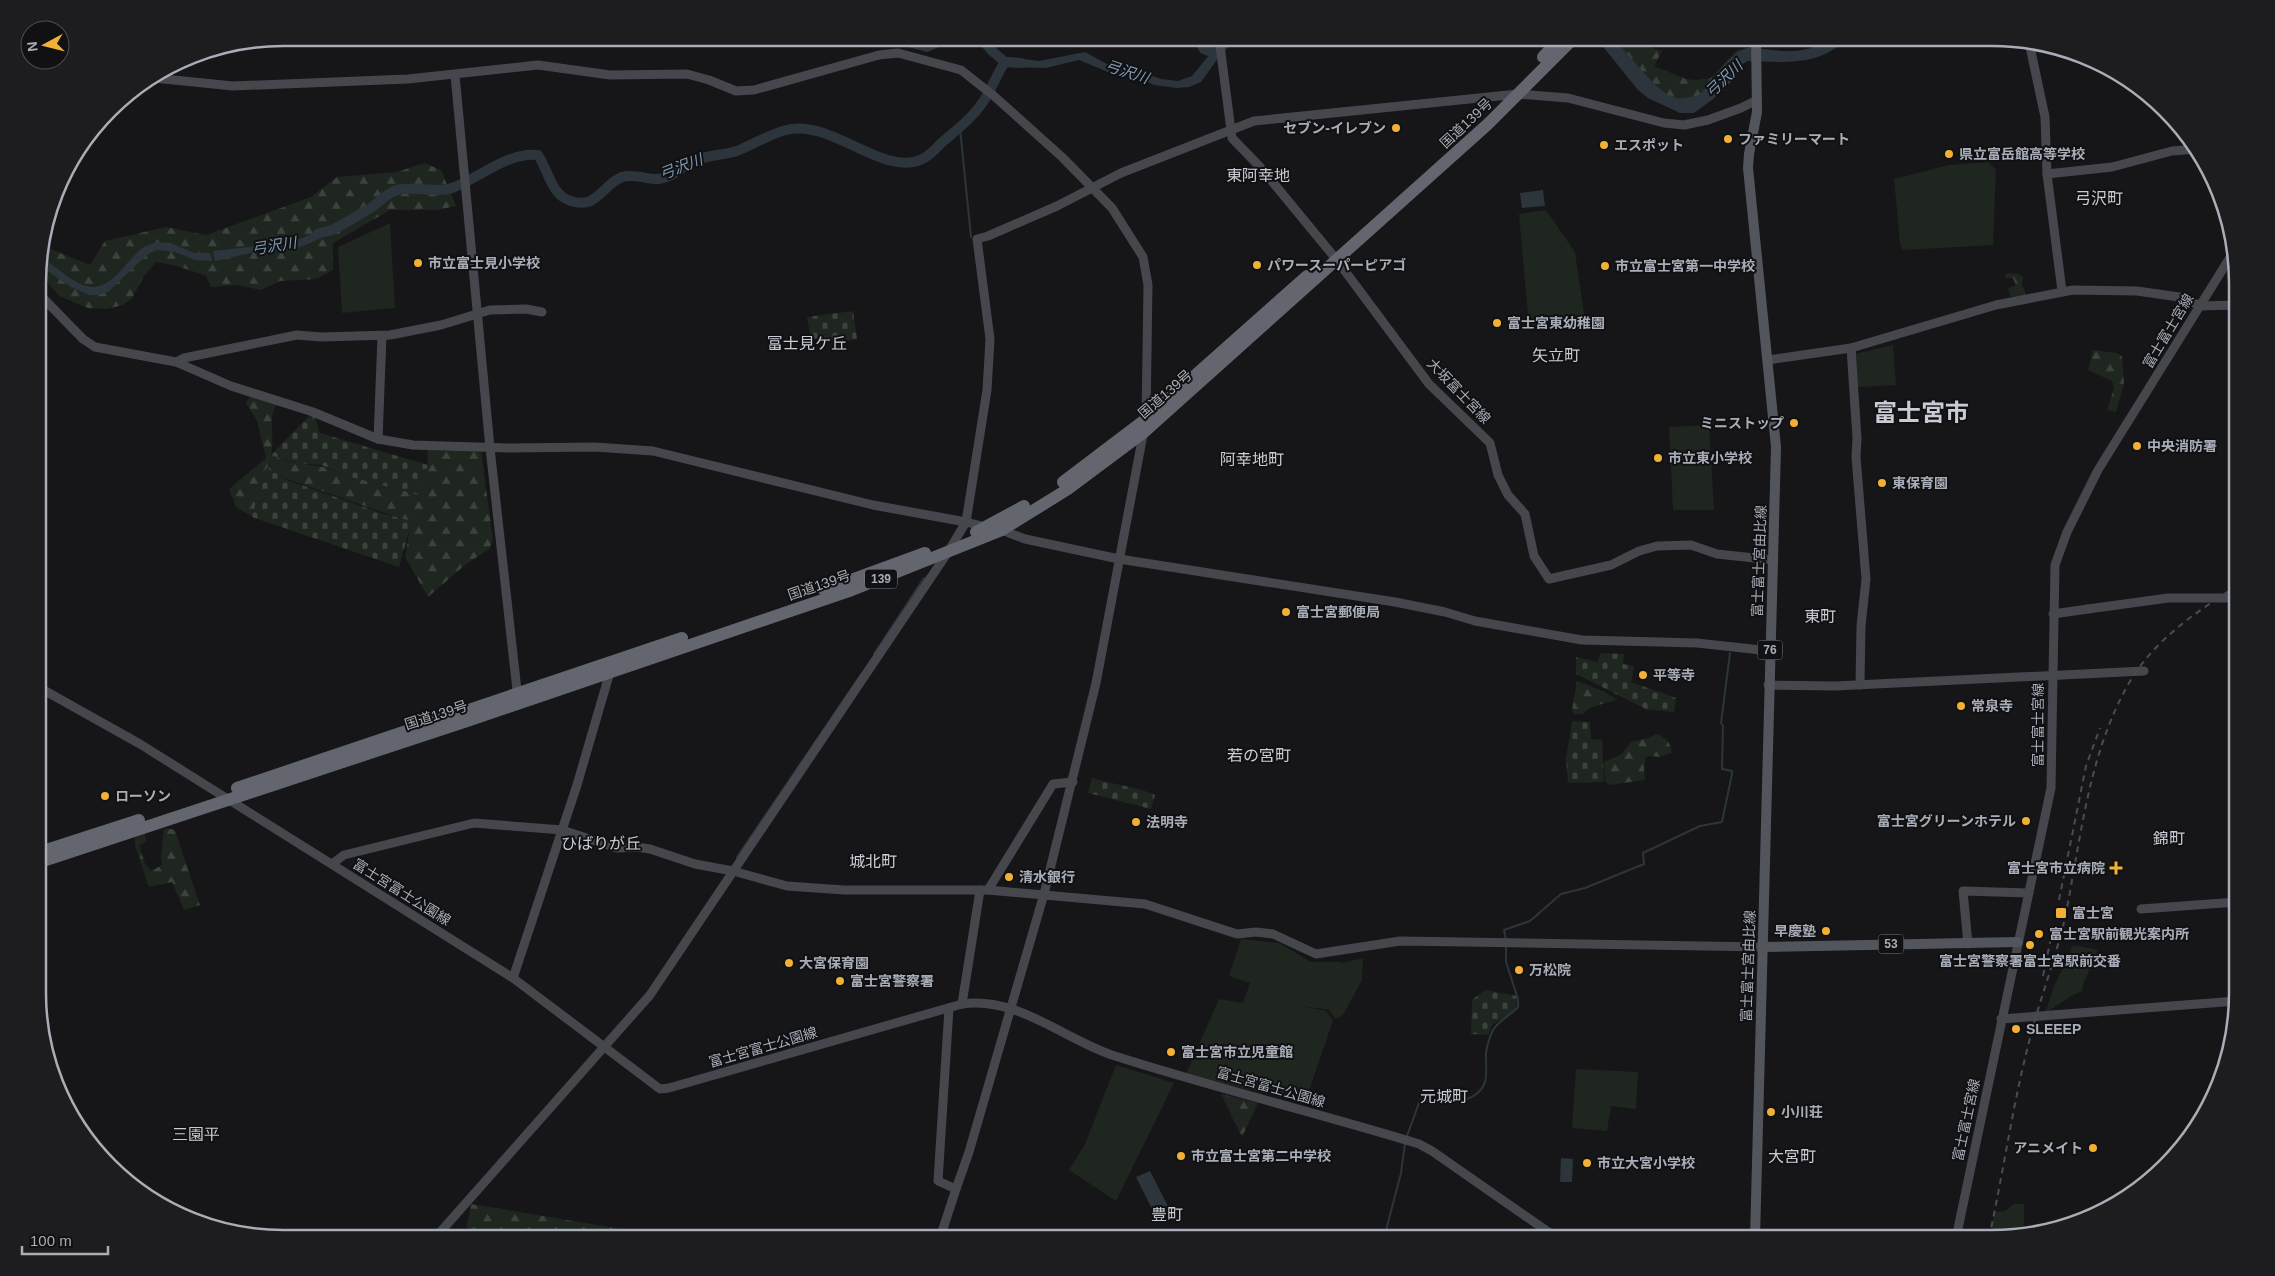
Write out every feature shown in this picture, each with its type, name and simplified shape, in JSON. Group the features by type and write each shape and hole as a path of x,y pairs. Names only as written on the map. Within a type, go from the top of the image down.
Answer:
{"highway":[{"name":"国道139号","path":"46,860 225,797 518,699 847,582 955,541 986,527 1066,480 1146,419 1488,124 1554,46"},
{"name":"国道139号","path":"1513,95 1565,46"},
{"name":"国道139号","path":"518,699 610,672 852,590 1002,530 1068,489 1143,433 1334,256"},
{"name":"国道139号","path":"46,850 225,797"}],"main road":[{"name":"富士富士宮由比線","path":"1755,1230 1768,685 1776,447 1748,168 1757,100 1756,46"},
{"name":"53","path":"1763,947 2018,942"}],"street":[{"name":"大坂富士宮線","path":"1220,46 1232,138 1261,168 1334,256 1429,384 1490,443 1498,475 1508,495 1525,514 1534,556 1549,579 1611,565 1639,551 1657,546 1691,545 1717,554 1773,560"},
{"path":"2031,50 2045,117 2047,174 2062,291"},
{"path":"163,79 233,86 378,81 538,66 610,75 686,74 710,80 736,91 754,90 879,55 898,53 961,70 994,96 1062,157 1121,220 1139,249 1146,268 1148,285 1146,419 1096,683 1073,782 1044,894 1011,1009 969,1152 943,1230"},
{"path":"455,75 476,315 518,699"},
{"path":"443,1230 650,995 948,552 966,522 984,416 991,356 977,239 1057,206 1138,166 1254,121 1513,95 1568,98 1664,123 1684,125 1708,120 1757,100"},
{"path":"2047,174 2089,170 2172,151 2188,150"},
{"name":"富士富士宮線","path":"1958,1230 2051,788 2053,752 2054,565 2067,532 2098,470 2228,261"},
{"path":"1768,360 1851,348 1996,305 2062,291 2112,289 2137,291 2186,298 2199,306 2229,305"},
{"path":"46,301 83,340 95,347 176,362 231,386 313,412 378,438 413,446 490,448 595,447 653,451 873,505 966,522 1002,530 1025,539 1119,559 1395,602 1445,612 1474,621 1582,640 1697,643 1770,651"},
{"path":"176,362 184,358 297,335 321,337 382,336 441,326 490,310 511,308 542,312"},
{"path":"378,438 382,336"},
{"path":"1851,348 1857,438 1856,457 1866,579 1860,626 1860,685"},
{"path":"2053,614 2168,598 2229,598"},
{"path":"1768,685 1860,685 1988,677 2144,671"},
{"path":"513,978 562,830 610,672"},
{"name":"富士宮富士公園線","path":"46,691 140,744 513,978 654,1086 665,1090 962,1004 989,1003 1011,1009 1113,1056 1405,1140 1432,1151 1546,1230"},
{"path":"962,1004 984,890 1053,784 1073,782"},
{"path":"332,864 344,855 466,824 562,830 618,848 637,847 650,849 695,864 733,871 787,886 844,890 984,890 1145,904 1236,934 1256,932 1273,934 1316,954 1400,941 1763,947"},
{"path":"1968,944 1963,890 2029,893"},
{"path":"2141,910 2229,903"},
{"path":"2001,1019 2228,1002"},
{"path":"949,1008 938,1181 956,1189"}],"green space":[{"path":"1618,46 1649,46 1662,51 1654,66 1686,79 1696,80 1711,78 1737,50 1746,49 1707,90 1694,99 1673,99 1655,86"},
{"path":"1988,162 1996,170 1993,245 1903,250 1900,244 1894,179 1949,165"},
{"path":"424,163 441,170 456,206 436,210 390,210 333,243 333,270 316,279 280,281 261,290 237,285 211,287 206,276 156,262 144,276 132,298 123,305 107,309 88,308 59,296 46,281 49,248 90,265 105,241 166,227 206,235 311,197 337,177 397,172"},
{"path":"1546,210 1575,252 1585,321 1529,326 1519,214"},
{"path":"390,223 395,308 342,313 338,247"},
{"path":"2006,273 2019,274 2023,277 2022,286 2025,296 2011,297 2008,289 2016,285 2013,278 2005,278"},
{"path":"853,311 857,339 834,345 829,338 811,339 807,317"},
{"path":"1893,345 1896,385 1858,387 1855,354"},
{"path":"2093,350 2117,353 2122,356 2124,384 2116,412 2107,410 2114,388 2112,381 2088,370"},
{"path":"251,395 277,404 272,420 271,458 253,517 236,507 229,489 266,458 257,421 246,403"},
{"path":"313,412 320,433 428,465 419,495 351,477 321,465 298,463 273,456 268,469 290,481 384,514 412,521 399,567 252,517 268,458"},
{"path":"1709,425 1714,510 1673,510 1669,427"},
{"path":"427,449 481,451 493,540 489,549 465,565 428,597 405,557 411,522 290,480 268,470 273,456 292,462 323,467 377,484 428,465"},
{"path":"1600,653 1624,654 1623,664 1634,666 1631,682 1676,698 1674,712 1648,710 1576,674 1576,657 1598,662"},
{"path":"1577,681 1605,692 1617,700 1591,707 1583,714 1574,714 1572,710"},
{"path":"1572,721 1590,722 1591,739 1602,740 1604,782 1568,783 1566,759"},
{"path":"1656,734 1662,736 1667,741 1671,747 1671,753 1659,757 1646,757 1644,768 1645,780 1609,785 1605,781 1604,762 1622,754 1631,742 1649,738"},
{"path":"1092,778 1155,795 1151,809 1088,793"},
{"path":"166,828 175,830 200,905 184,910 172,882 149,887 135,845 135,837 145,833 146,842 139,845 145,864 151,871 162,865 161,857 164,830"},
{"path":"1241,939 1279,943 1311,962 1342,963 1363,958 1362,980 1343,1015 1335,1019 1329,1010 1297,1005 1326,1011 1333,1020 1306,1100 1279,1097 1186,1074 1219,999 1243,1003 1250,983 1229,976"},
{"path":"2073,945 2098,950 2083,984 2082,991 2045,1013 2054,987"},
{"path":"1485,990 1517,996 1515,1011 1492,1025 1488,1035 1471,1034 1472,1000"},
{"path":"1116,1065 1174,1083 1116,1201 1069,1170 1085,1144"},
{"path":"1576,1069 1638,1072 1636,1109 1611,1106 1607,1131 1572,1128"},
{"path":"1221,1094 1258,1103 1242,1137"},
{"path":"471,1204 627,1230 466,1230"},
{"path":"2014,1204 2024,1204 2024,1228 1991,1230 1995,1212 2005,1211"}],"water":[{"path":"1216,46 1229,46 1201,82 1189,87 1177,88 1154,85 1140,78 1108,72 1079,60 1046,68 1008,67 1009,57 1039,61 1085,52 1107,64 1136,70 1161,79 1178,81 1192,76"},
{"path":"1602,46 1621,46 1660,89 1668,95 1681,99 1699,95 1725,63 1744,49 1751,47 1780,51 1798,51 1816,46 1837,46 1825,54 1801,61 1748,61 1739,66 1733,80 1712,100 1694,113 1680,113 1648,98 1638,90"},
{"path":"1543,190 1545,206 1522,208 1520,193"},
{"path":"328,226 330,234 303,246 287,250 255,252 215,261 213,251 284,243 303,238"},
{"path":"157,242 171,243 194,253 210,253 212,261 195,260 175,252 157,250 148,254 108,292 99,295 89,295 71,287 47,271 47,262 83,285 100,286 108,282 148,245"},
{"path":"1561,1158 1573,1159 1572,1182 1560,1182"},
{"path":"1150,1171 1170,1210 1156,1217 1136,1177"}],"waterway":[{"path":"923,46 929,46"},
{"path":"988,46 1005,62"},
{"path":"1202,46 1204,49 1217,54"},
{"name":"弓沢川","path":"318,234 341,225 397,190 450,189 496,165 527,155 538,155 553,185 561,196 576,202 585,203 598,196 622,177 664,178 696,160 737,151 786,130 803,128 820,132 890,160 905,163 920,160 931,153 975,112 986,97 1005,62 1021,63"},
{"path":"960,128 971,237"},
{"path":"874,654 924,578"},
{"path":"1506,941 1504,930 1530,921 1561,894 1585,888 1644,864 1643,853 1700,826 1722,822 1732,774 1732,771 1722,769 1723,726 1721,723 1730,653"},
{"path":"737,857 862,673"},
{"path":"1407,1136 1419,1103 1431,1100 1454,1101 1468,1099 1480,1091 1483,1086 1486,1076 1486,1053 1492,1032 1498,1023 1518,1007 1518,999 1506,962 1506,946"},
{"path":"1386,1230 1401,1173 1405,1143"}],"railway":[{"path":"1991,1230 2022,1070 2064,922 2087,800 2104,740 2115,711 2129,683 2151,653 2177,628 2229,591"},
{"path":"2059,900 2086,766 2100,728"},
{"path":"2043,976 2054,923"}],"place":[{"name":"セブン-イレブン","path":"1396,128"},
{"name":"ファミリーマート","path":"1728,139"},
{"name":"エスポット","path":"1604,145"},
{"name":"県立富岳館高等学校","path":"1949,154"},
{"name":"市立富士見小学校","path":"418,263"},
{"name":"パワースーパーピアゴ","path":"1257,265"},
{"name":"市立富士宮第一中学校","path":"1605,266"},
{"name":"富士宮東幼稚園","path":"1497,323"},
{"name":"ミニストップ","path":"1794,423"},
{"name":"中央消防署","path":"2137,446"},
{"name":"市立東小学校","path":"1658,458"},
{"name":"東保育園","path":"1882,483"},
{"name":"富士宮郵便局","path":"1286,612"},
{"name":"平等寺","path":"1643,675"},
{"name":"常泉寺","path":"1961,706"},
{"name":"ローソン","path":"105,796"},
{"name":"富士宮グリーンホテル","path":"2026,821"},
{"name":"法明寺","path":"1136,822"},
{"name":"富士宮市立病院","path":"2116,868"},
{"name":"清水銀行","path":"1009,877"},
{"name":"富士宮","path":"2061,913"},
{"name":"早慶塾","path":"1826,931"},
{"name":"富士宮駅前観光案内所","path":"2039,934"},
{"name":"富士宮警察署富士宮駅前交番","path":"2030,945"},
{"name":"大宮保育園","path":"789,963"},
{"name":"万松院","path":"1519,970"},
{"name":"富士宮警察署","path":"840,981"},
{"name":"SLEEEP","path":"2016,1029"},
{"name":"富士宮市立児童館","path":"1171,1052"},
{"name":"小川荘","path":"1771,1112"},
{"name":"アニメイト","path":"2093,1148"},
{"name":"市立富士宮第二中学校","path":"1181,1156"},
{"name":"市立大宮小学校","path":"1587,1163"}],"district":[{"name":"東阿幸地","path":"1258,175"},
{"name":"弓沢町","path":"2099,198"},
{"name":"富士見ケ丘","path":"807,343"},
{"name":"矢立町","path":"1556,355"},
{"name":"富士宮市","path":"1921,413"},
{"name":"阿幸地町","path":"1252,459"},
{"name":"東町","path":"1820,616"},
{"name":"若の宮町","path":"1259,755"},
{"name":"錦町","path":"2169,838"},
{"name":"ひばりが丘","path":"601,843"},
{"name":"城北町","path":"873,861"},
{"name":"元城町","path":"1444,1096"},
{"name":"三園平","path":"196,1134"},
{"name":"大宮町","path":"1792,1156"},
{"name":"豊町","path":"1167,1214"}]}
